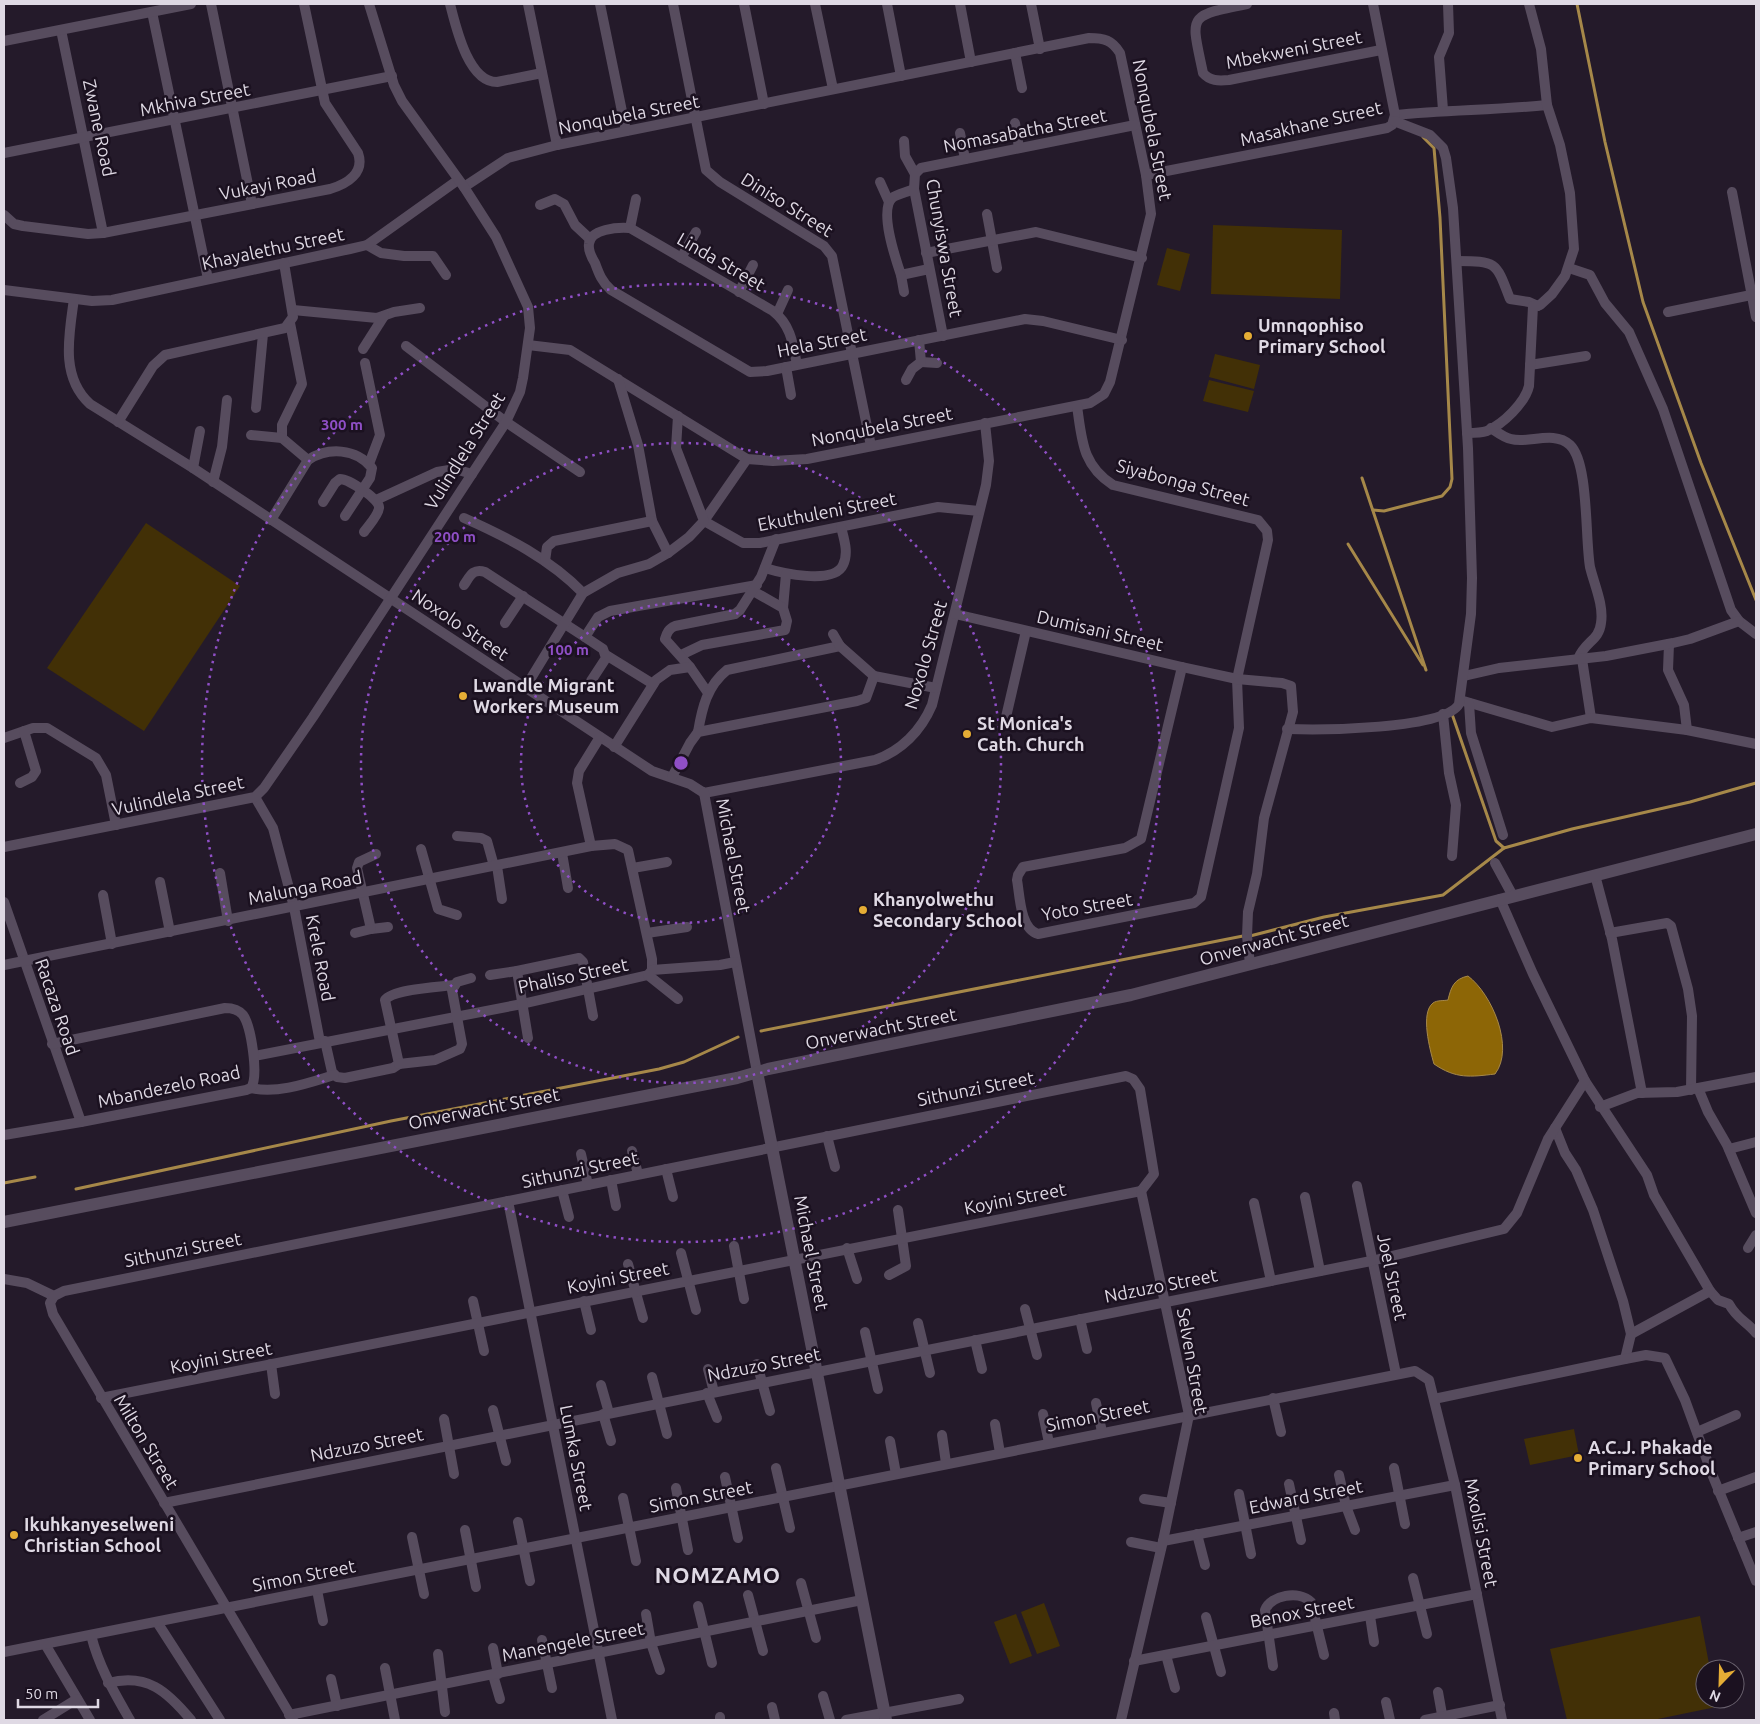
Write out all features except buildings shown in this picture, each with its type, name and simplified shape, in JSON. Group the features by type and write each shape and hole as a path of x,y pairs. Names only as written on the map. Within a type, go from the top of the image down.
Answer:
{"street":[{"path":"4,42 191,4"},
{"path":"211,4 252,204"},
{"name":"Vukayi Road","path":"4,215 14,224 23,226 103,234 339,186 358,172 361,160 329,112 304,4"},
{"name":"Vulindlela Street","path":"4,847 256,797 281,765 506,422 520,392 528,345 530,317 528,306 496,237 461,183 402,101 369,4"},
{"path":"450,4 463,47 481,76 492,82 497,82 542,73"},
{"path":"528,4 557,145"},
{"path":"600,4 626,131"},
{"name":"Diniso Street","path":"673,4 703,162 712,176 829,251 834,262 871,446"},
{"path":"744,4 764,104"},
{"path":"815,4 833,89"},
{"path":"887,4 901,76"},
{"path":"960,4 971,62"},
{"path":"1031,4 1040,49"},
{"name":"Mbekweni Street","path":"1246,4 1213,10 1199,18 1196,23 1194,32 1202,73 1207,78 1219,81 1229,80 1381,50"},
{"name":"Masakhane Street","path":"1146,175 1387,128 1395,118 1373,4"},
{"path":"1444,110 1439,57 1449,33 1448,4"},
{"path":"1467,433 1486,431 1491,428 1510,414 1526,395 1530,365 1533,306 1540,305 1552,294 1568,268 1574,249 1570,193 1560,146 1547,105 1541,49 1529,4"},
{"path":"152,12 208,280"},
{"name":"Zwane Road","path":"61,30 85,139 103,234"},
{"name":"Nonqubela Street","path":"461,183 508,158 557,145 695,119 833,89 1089,38 1105,39 1112,42 1122,60 1146,175 1151,221 1110,382 1104,394 1090,403 792,461 747,458 570,350 528,345"},
{"path":"1015,53 1022,88"},
{"name":"Mkhiva Street","path":"4,153 85,139 392,76"},
{"path":"1395,118 1444,110 1496,110 1547,105"},
{"path":"1395,118 1430,135 1443,148 1446,158 1453,208 1467,433 1472,578 1471,614 1464,676 1465,701 1471,733 1503,834"},
{"path":"1015,123 1020,148"},
{"name":"Nomasabatha Street","path":"918,171 965,159 1135,125"},
{"path":"960,133 965,159"},
{"path":"904,141 905,156 918,171"},
{"name":"Chunyiswa Street","path":"918,171 914,189 943,336"},
{"path":"880,182 889,202 890,238 904,292"},
{"name":"Khayalethu Street","path":"4,290 74,299 112,300 367,245 461,183"},
{"path":"889,202 892,197 914,189"},
{"path":"1732,192 1754,294 1756,317"},
{"path":"540,205 555,199 562,202 575,225 592,237 612,229 630,228 636,199"},
{"path":"987,214 997,268"},
{"name":"Linda Street","path":"630,228 777,314 788,327 797,365"},
{"path":"681,258 696,232"},
{"path":"926,253 992,239 1042,232 1142,258"},
{"name":"Hela Street","path":"592,237 589,248 601,281 611,290 744,370 757,372 786,367 1025,319 1043,321 1122,340"},
{"path":"367,245 381,252 404,256 433,256 438,260 446,275"},
{"path":"1457,261 1485,261 1499,269 1510,299 1538,306"},
{"path":"282,438 282,425 302,384 290,323 293,310 284,264"},
{"path":"739,292 753,265"},
{"path":"1568,268 1590,275 1605,303 1629,332 1663,409 1731,610 1739,621 1756,634"},
{"path":"901,275 929,269"},
{"path":"777,314 788,290"},
{"path":"1668,312 1754,294"},
{"name":"Noxolo Street","path":"74,299 68,349 70,368 80,392 90,404 193,468 652,771 690,784 704,793 885,756 896,751 922,725 932,705 989,473 985,423"},
{"path":"293,310 365,318 420,308"},
{"path":"363,349 384,316"},
{"path":"118,422 153,366 165,355 263,334 285,328 290,323"},
{"path":"256,408 263,334"},
{"path":"919,340 921,362"},
{"path":"406,346 506,422 580,472"},
{"path":"1530,365 1586,356"},
{"path":"906,380 912,369 921,362 937,363"},
{"path":"345,516 372,473 369,464 380,435 365,363"},
{"path":"786,367 791,395"},
{"path":"618,379 638,444 652,521 668,553"},
{"path":"213,482 222,447 227,400"},
{"name":"Siyabonga Street","path":"1077,406 1087,457 1093,469 1105,479 1113,484 1255,519 1265,526 1268,540 1237,679"},
{"path":"678,416 676,448 704,521"},
{"path":"1491,428 1511,440 1540,438 1565,441 1570,445 1577,458 1584,495 1586,539 1602,620 1598,636 1583,647 1580,659 1591,718"},
{"path":"193,468 200,431"},
{"path":"251,435 282,438 308,460"},
{"path":"271,520 308,460 315,455 338,450 347,451 369,464"},
{"path":"525,688 582,593 618,573 649,564 668,553 689,537 704,521 747,458"},
{"path":"376,500 436,472 455,469 472,474"},
{"path":"323,502 340,478 347,480 376,500 380,506 379,511 364,532"},
{"name":"Ekuthuleni Street","path":"704,521 743,543 760,543 938,507 979,512"},
{"path":"464,518 494,531 545,561 566,576 582,593"},
{"path":"545,561 547,547 554,541 652,521"},
{"path":"765,568 786,574 814,576 831,574 841,570 846,554 841,527"},
{"path":"708,693 681,655 665,639 669,628 735,614 746,604 755,588 776,539"},
{"path":"464,585 472,573 481,570 523,596 568,619 585,637 603,649 606,655 653,684"},
{"path":"681,655 702,645 783,631 788,626 783,608 786,574"},
{"path":"585,637 598,617 610,611 755,588 783,608"},
{"path":"505,623 523,596"},
{"name":"Dumisani Street","path":"955,614 1237,679 1282,683 1290,686 1292,712 1287,729"},
{"path":"1464,676 1499,668 1580,659 1669,644 1690,639 1739,621"},
{"path":"1006,717 1026,631"},
{"path":"833,634 840,646 874,676 936,688"},
{"path":"1669,644 1668,670 1684,705 1687,730"},
{"path":"672,777 698,732 708,693 718,677 727,670 840,646"},
{"path":"591,681 605,661 606,655"},
{"path":"614,746 653,684 664,673 690,667"},
{"name":"Yoto Street","path":"1182,667 1141,839 1125,848 1024,867 1017,880 1026,926 1033,932 1038,934 1198,901 1203,892 1238,728 1237,679"},
{"path":"698,732 861,700 869,693 874,676"},
{"path":"1465,701 1552,727 1591,718 1687,730 1756,744"},
{"path":"1250,964 1247,936 1248,912 1257,874 1264,818 1287,729 1334,730 1371,728 1443,714 1457,708 1465,701"},
{"path":"1443,714 1446,756 1456,805 1452,856"},
{"path":"4,738 33,728 47,728 64,736 101,763 106,775 116,825"},
{"path":"20,783 32,777 36,771 24,731"},
{"path":"591,846 577,783 579,771 600,737"},
{"name":"Michael Street","path":"704,793 794,1259 886,1716"},
{"name":"Krele Road","path":"256,797 273,828 294,907 323,1041 334,1075"},
{"name":"Onverwacht Street","path":"4,1222 737,1078 758,1072 1098,1003 1756,834"},
{"path":"457,836 481,838 487,841 502,899"},
{"name":"Phaliso Street","path":"254,1056 323,1041 522,1004 650,973 647,934 630,854 626,847 615,844 591,846"},
{"name":"Malunga Road","path":"4,965 591,846"},
{"path":"420,849 438,909 457,915"},
{"path":"562,853 568,888"},
{"path":"371,929 357,864 376,854"},
{"path":"633,868 667,862"},
{"path":"1495,863 1513,896"},
{"path":"220,873 228,920"},
{"path":"1595,875 1610,933 1642,1093"},
{"path":"160,882 170,932"},
{"path":"103,895 112,944"},
{"path":"1500,899 1585,1081 1600,1107 1647,1175 1654,1196 1710,1291 1718,1300 1729,1304 1737,1318 1750,1326 1756,1333"},
{"name":"Racaza Road","path":"4,902 52,1044 81,1122"},
{"path":"1610,933 1667,923 1672,926 1688,989 1692,1016 1694,1089 1729,1149 1756,1213"},
{"path":"355,933 388,927"},
{"path":"647,934 687,927"},
{"path":"490,975 579,958 583,962 593,1016"},
{"path":"650,973 736,962"},
{"path":"517,971 528,1038"},
{"path":"650,973 678,999"},
{"path":"399,1064 384,1003 387,997 402,992 454,985 457,982 471,978"},
{"path":"251,1088 276,1090 334,1075 344,1078 387,1070 399,1064 436,1060 459,1050 462,1044 452,994 454,985"},
{"name":"Mbandezelo Road","path":"4,1135 81,1122 251,1088 256,1077 254,1056 243,1015 233,1008 225,1008 52,1044"},
{"name":"Sithunzi Street","path":"54,1296 64,1291 1126,1076 1133,1078 1140,1089 1154,1166 1152,1179 1141,1191"},
{"path":"1600,1107 1632,1094 1694,1089 1756,1078"},
{"name":"Ndzuzo Street","path":"164,1503 711,1392 1320,1272 1504,1229 1517,1214 1555,1128 1585,1081"},
{"path":"1555,1128 1593,1210 1623,1301 1631,1334 1625,1359"},
{"path":"827,1136 835,1167"},
{"path":"1729,1149 1756,1142"},
{"path":"632,1151 638,1174"},
{"path":"581,1154 588,1184"},
{"path":"666,1169 673,1197"},
{"path":"611,1180 616,1206"},
{"name":"Joel Street","path":"1357,1186 1371,1261 1400,1373"},
{"path":"562,1190 569,1218"},
{"name":"Koyini Street","path":"101,1398 1141,1191"},
{"name":"Selven Street","path":"1121,1720 1162,1544 1188,1415 1141,1191"},
{"path":"1306,1197 1320,1272"},
{"name":"Lumka Street","path":"508,1201 574,1539 612,1720"},
{"path":"1254,1203 1271,1281"},
{"path":"889,1275 906,1266 898,1210"},
{"path":"1748,1248 1756,1235"},
{"path":"734,1246 744,1299"},
{"path":"847,1248 857,1279"},
{"path":"682,1253 696,1310"},
{"path":"628,1264 643,1318"},
{"path":"4,1279 27,1283 54,1296"},
{"path":"1631,1334 1710,1291"},
{"name":"Milton Street","path":"54,1296 50,1308 101,1398 291,1718"},
{"path":"473,1301 484,1351"},
{"path":"584,1301 591,1330"},
{"path":"1024,1309 1037,1355"},
{"path":"1080,1319 1087,1348"},
{"path":"918,1324 930,1373"},
{"path":"865,1332 878,1389"},
{"path":"975,1340 982,1369"},
{"path":"1434,1398 1646,1355 1665,1358 1685,1400 1718,1491 1756,1581"},
{"path":"270,1364 274,1394"},
{"path":"757,1364 770,1412"},
{"path":"708,1368 716,1418"},
{"name":"Mxolisi Street","path":"1400,1373 1415,1371 1425,1375 1429,1380 1455,1485 1502,1720"},
{"name":"Simon Street","path":"4,1652 1400,1373"},
{"path":"652,1377 657,1403 667,1434"},
{"path":"601,1385 611,1441"},
{"path":"1273,1398 1280,1432"},
{"path":"1096,1403 1102,1432"},
{"path":"493,1410 506,1461"},
{"path":"1044,1414 1049,1443"},
{"path":"1697,1432 1736,1415"},
{"path":"444,1419 454,1474"},
{"path":"995,1424 1000,1452"},
{"path":"942,1435 946,1463"},
{"path":"890,1441 896,1474"},
{"path":"776,1468 790,1528"},
{"path":"1394,1468 1405,1524"},
{"path":"1340,1475 1346,1506 1355,1530"},
{"path":"725,1477 738,1538"},
{"path":"1718,1491 1756,1477"},
{"path":"1289,1484 1301,1540"},
{"name":"Edward Street","path":"1162,1544 1197,1534 1455,1485"},
{"path":"676,1488 688,1550"},
{"path":"1239,1494 1251,1554"},
{"path":"623,1498 636,1561"},
{"path":"1144,1499 1171,1503"},
{"path":"518,1522 530,1581"},
{"path":"465,1530 476,1587"},
{"path":"1738,1538 1756,1532"},
{"path":"1197,1534 1205,1565"},
{"path":"412,1537 424,1594"},
{"path":"1132,1542 1162,1544"},
{"path":"1413,1578 1427,1634"},
{"path":"801,1583 816,1638"},
{"path":"317,1590 323,1621"},
{"name":"Benox Street","path":"1134,1661 1477,1594"},
{"path":"748,1595 763,1651"},
{"path":"1273,1666 1264,1610 1273,1599 1288,1595 1309,1599 1318,1626 1324,1655"},
{"name":"Manengele Street","path":"291,1718 336,1706 862,1600"},
{"path":"698,1606 712,1663"},
{"path":"646,1614 651,1643 660,1670"},
{"path":"1370,1616 1374,1642"},
{"path":"1206,1617 1221,1672"},
{"path":"156,1622 220,1720"},
{"path":"91,1635 108,1683 130,1720"},
{"path":"542,1640 552,1688"},
{"path":"45,1644 90,1720"},
{"path":"493,1648 500,1699"},
{"path":"438,1654 446,1712"},
{"path":"1166,1655 1174,1688"},
{"path":"385,1668 395,1720"},
{"path":"108,1683 130,1679 148,1682 176,1703 191,1720"},
{"path":"330,1679 336,1706"},
{"path":"1438,1692 1442,1719"},
{"path":"823,1696 830,1720"},
{"path":"43,1720 77,1699"},
{"path":"846,1720 886,1716 958,1699"},
{"path":"1386,1702 1390,1720"},
{"path":"1425,1720 1442,1719 1500,1705"},
{"path":"772,1707 775,1720"}],"shaded area":[{"path":"1213,225 1342,230 1340,299 1211,294"},
{"path":"1167,248 1190,254 1180,291 1157,285"},
{"path":"1215,354 1260,365 1254,389 1209,377"},
{"path":"1209,380 1254,391 1248,412 1203,401"},
{"path":"146,523 240,586 144,731 47,668"},
{"path":"1468,976 1485,995 1498,1022 1502,1036 1503,1050 1501,1063 1495,1074 1456,1075 1434,1064 1432,1058 1427,1032 1429,1008 1435,1002 1448,1000 1450,991 1456,981"},
{"path":"1574,1429 1579,1455 1530,1465 1524,1439"},
{"path":"1044,1603 1060,1646 1037,1654 1021,1612"},
{"path":"1016,1614 1032,1656 1010,1664 994,1622"},
{"path":"1700,1616 1708,1659 1695,1659 1695,1709 1706,1709 1653,1720 1567,1720 1550,1649"}],"waterway":[{"path":"1577,4 1605,142 1643,302 1701,463 1756,600"},
{"path":"1373,510 1384,511 1442,496 1450,487 1452,479 1440,218 1434,148 1423,137"},
{"path":"1362,478 1426,670"},
{"path":"1348,544 1423,665"},
{"path":"1452,714 1496,841 1504,848 1572,829 1690,802 1756,783"},
{"path":"1250,936 1324,917 1443,895 1504,848"},
{"path":"761,1031 1243,936"},
{"path":"76,1189 391,1121 659,1069 684,1062 738,1037"},
{"path":"4,1183 35,1177"}],"place":[{"name":"Umnqophiso Primary School","path":"1248,336"},
{"name":"Lwandle Migrant Workers Museum","path":"463,696"},
{"name":"St Monica's Cath. Church","path":"967,734"},
{"name":"Khanyolwethu Secondary School","path":"863,910"},
{"name":"A.C.J. Phakade Primary School","path":"1578,1458"},
{"name":"Ikuhkanyeselweni Christian School","path":"14,1535"}],"district":[{"name":"NOMZAMO","path":"718,1575"}]}
